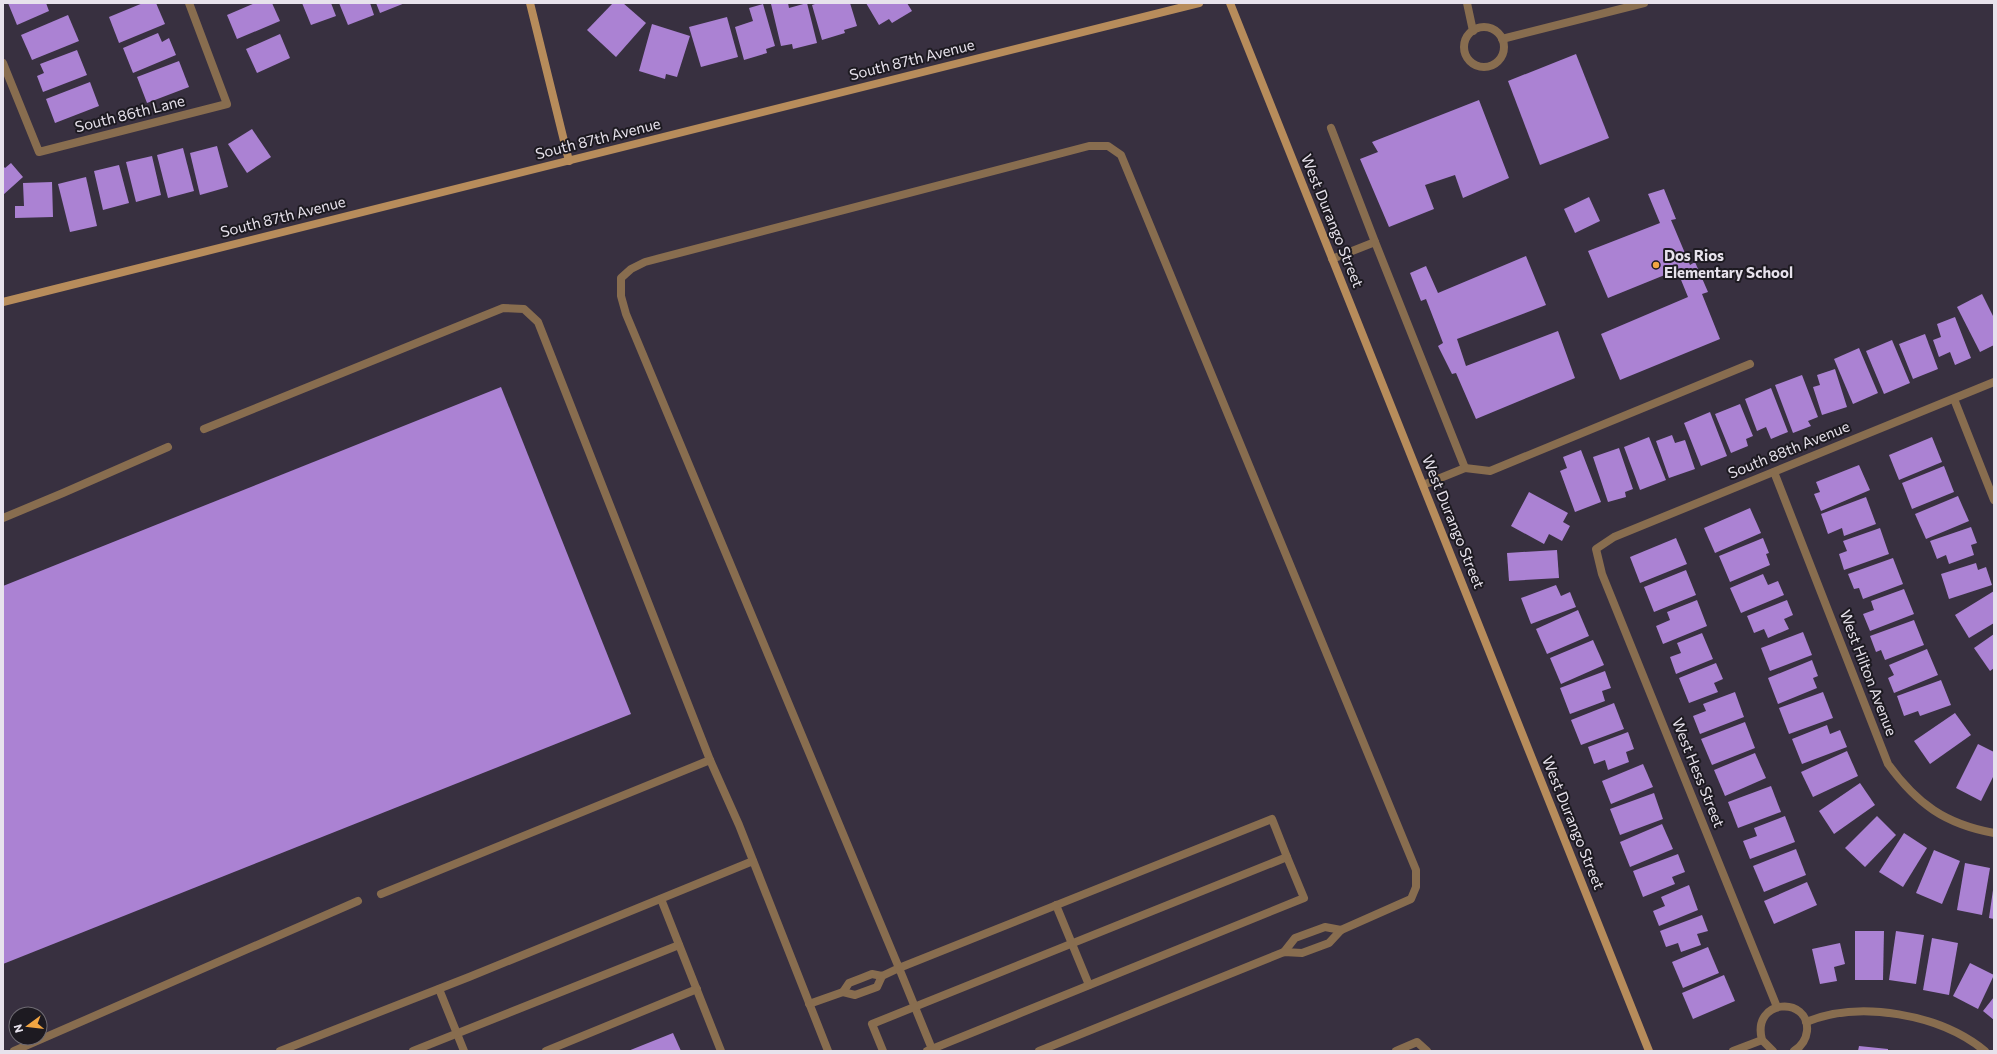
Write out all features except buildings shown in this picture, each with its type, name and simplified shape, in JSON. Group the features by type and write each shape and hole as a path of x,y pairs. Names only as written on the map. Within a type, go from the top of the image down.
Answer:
{"street":[{"name":"South 86th Lane","path":"3,63 39,152 228,104 189,3"},
{"path":"530,3 569,161"},
{"name":"South 87th Avenue","path":"3,302 1199,3"},
{"name":"West Durango Street","path":"1230,3 1649,1051"},
{"path":"1467,3 1473,31"},
{"path":"1502,39 1644,3"},
{"path":"1486,27 1493,29 1502,39 1503,52 1500,58 1491,66 1479,66 1468,59 1464,48 1468,35 1473,31 1486,27"},
{"path":"1331,128 1465,468"},
{"path":"843,992 849,983 872,974 882,976 899,968 1272,819 1304,898 930,1050 899,968 626,314 621,296 621,278 630,269 645,262 1089,146 1108,146 1121,155 1129,172 1416,870 1416,887 1411,899 1341,930 1329,943 1302,953 1284,952 1039,1051"},
{"path":"1332,259 1375,242"},
{"path":"204,430 496,310 503,308 524,309 538,322 710,760 753,861 828,1051"},
{"path":"1423,485 1465,468 1490,471 1750,364"},
{"name":"South 88th Avenue","path":"1596,549 1614,537 1994,382"},
{"path":"1954,399 1994,500"},
{"path":"3,518 168,447"},
{"name":"West Hilton Avenue","path":"1774,472 1888,764 1906,788 1930,808 1951,821 1994,833"},
{"name":"West Hess Street","path":"1596,549 1602,574 1777,1007"},
{"path":"381,894 710,760"},
{"path":"883,1051 872,1024 1287,856"},
{"path":"280,1051 439,989 753,861"},
{"path":"661,899 721,1051"},
{"path":"14,1051 358,901"},
{"path":"1056,906 1089,985"},
{"path":"1284,952 1295,938 1325,927 1341,930"},
{"path":"413,1051 679,945"},
{"path":"810,1004 843,992 855,995 877,987 882,976"},
{"path":"439,989 464,1051"},
{"path":"546,1051 697,990"},
{"path":"1773,1051 1762,1040 1760,1024 1764,1016 1770,1010 1784,1006 1798,1010 1806,1022 1807,1028 1805,1039 1794,1051"},
{"path":"1806,1022 1823,1015 1837,1012 1895,1014 1946,1027 1970,1039 1985,1051"},
{"path":"1733,1051 1762,1040"},
{"path":"1396,1051 1417,1042 1427,1051"}],"place":[{"name":"Dos Rios Elementary School","path":"1656,265"}]}
